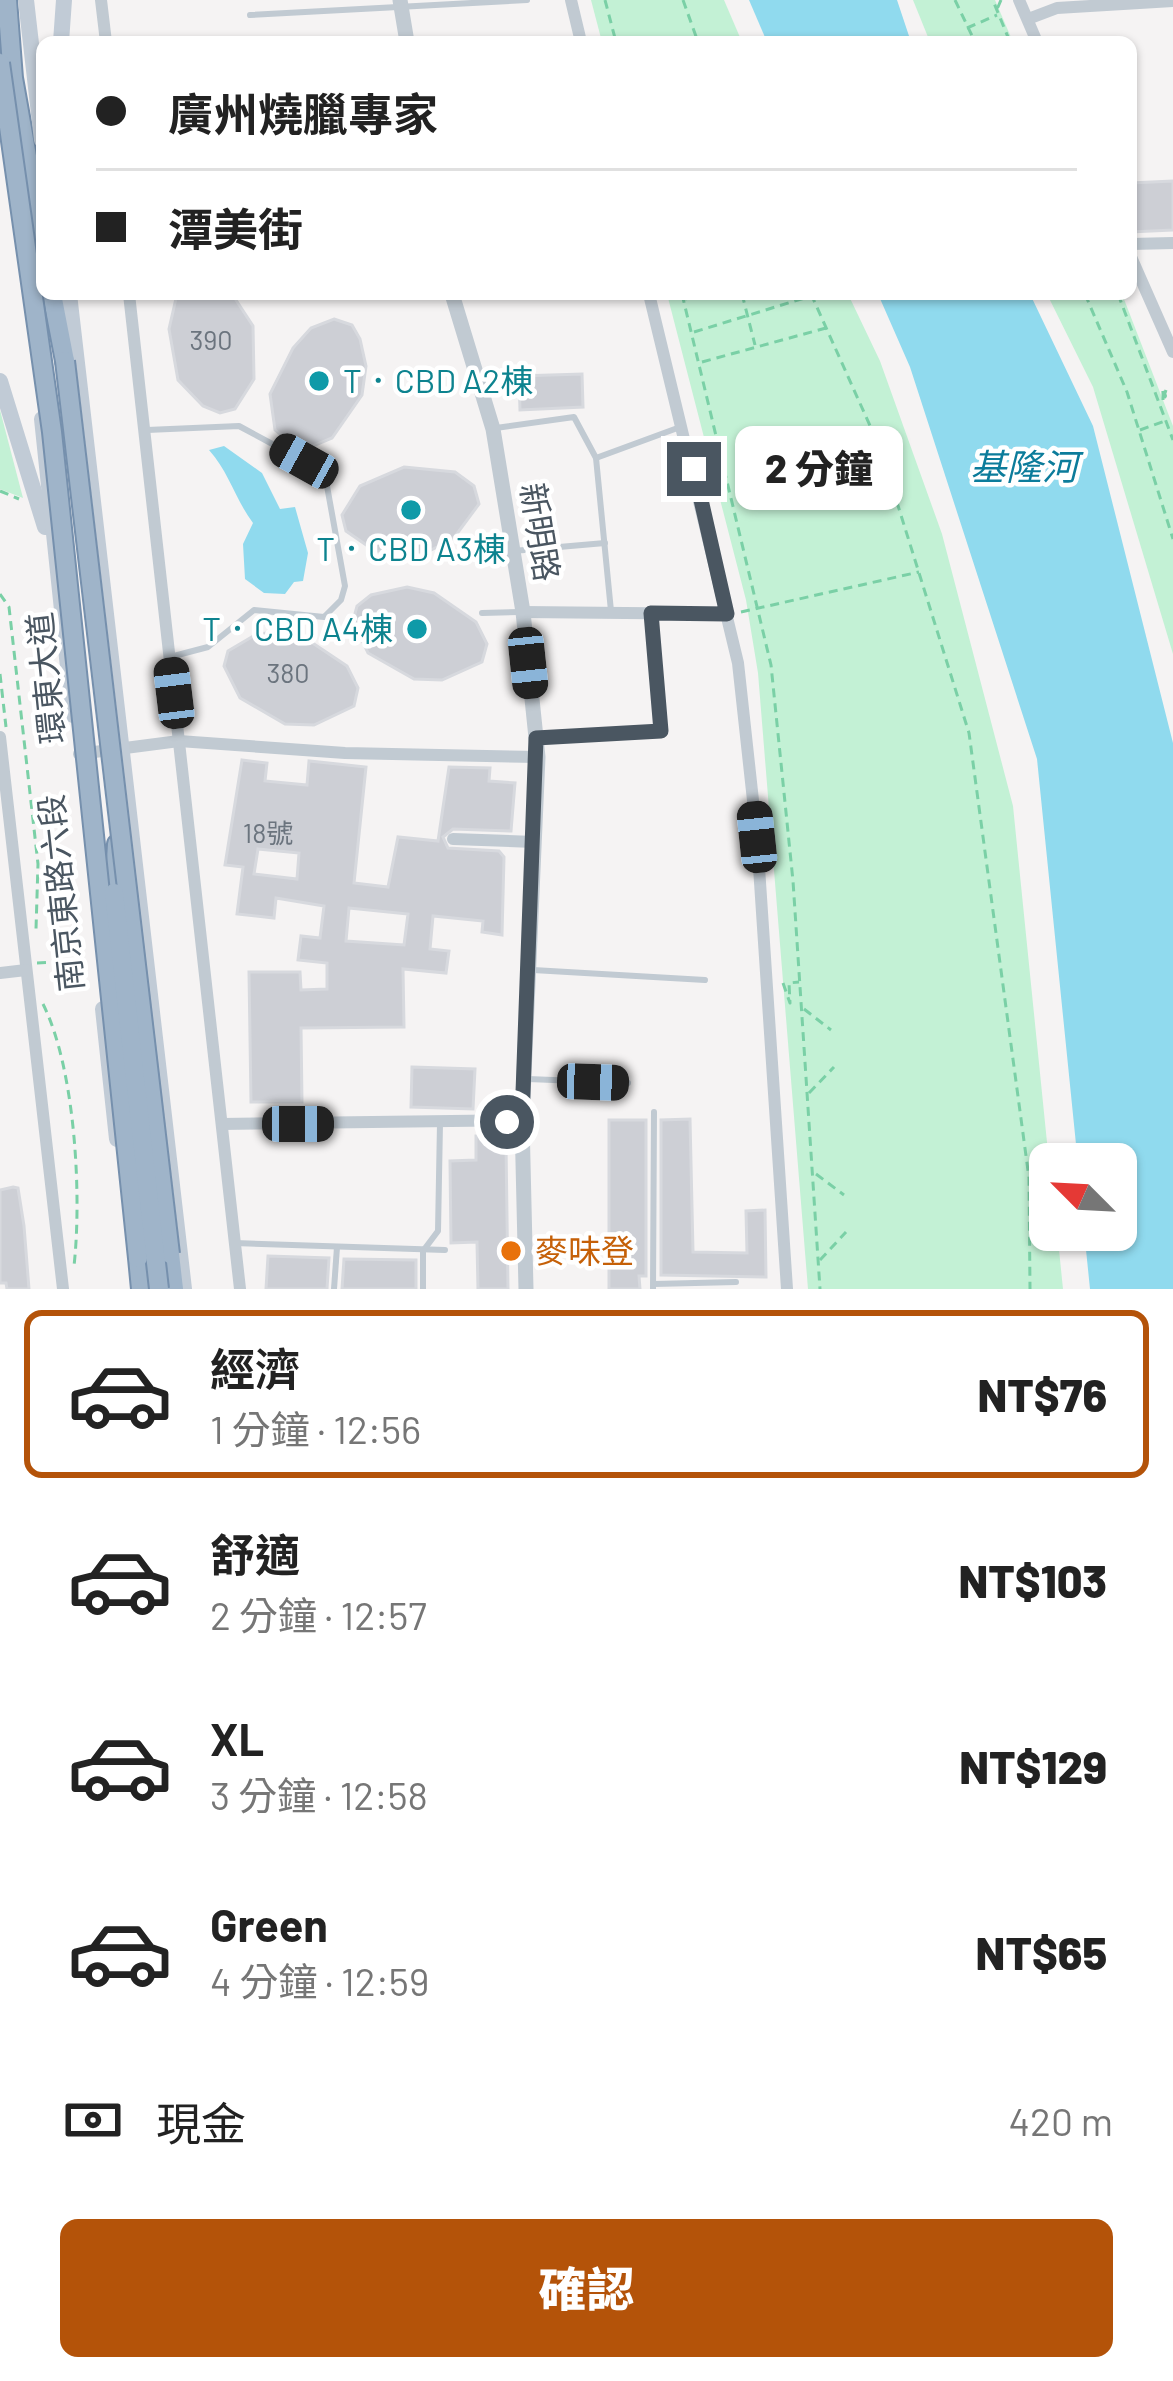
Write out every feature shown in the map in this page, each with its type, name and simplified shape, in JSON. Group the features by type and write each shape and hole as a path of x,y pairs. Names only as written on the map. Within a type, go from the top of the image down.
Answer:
{"highway":[{"path":"5,0 13,78 36,206"},
{"name":"環東大道","path":"4,62 52,432 138,1289"},
{"name":"環東大道","path":"53,300 174,1289"},
{"path":"119,817 114,893 159,1289"},
{"path":"91,829 114,893"}],"main road":[{"name":"南京東路六段","path":"5,0 4,62 31,222 36,299"},
{"path":"26,0 36,88"},
{"path":"62,36 64,0"},
{"name":"南京東路六段","path":"36,300 52,544 112,1096 138,1289"},
{"path":"70,300 125,745 184,1289"},
{"path":"0,381 52,544"},
{"path":"112,1096 161,1089"}],"street":[{"path":"101,0 105,36"},
{"path":"571,0 580,36"},
{"path":"1018,0 1035,36"},
{"path":"1028,20 1057,8 1173,1"},
{"path":"402,5 406,36"},
{"path":"1137,244 1173,243"},
{"path":"1137,271 1173,352"},
{"path":"130,300 240,1289"},
{"name":"新明路","path":"454,300 493,429 523,612 538,757 522,1120 526,1289"},
{"path":"651,300 727,614 757,837 788,1289"},
{"path":"523,612 727,614"},
{"path":"651,613 661,731"},
{"path":"0,737 67,1287"},
{"path":"78,754 179,741 345,753 538,757"},
{"path":"453,839 534,842"},
{"path":"0,973 31,967"},
{"path":"222,1124 522,1120"}],"lane":[{"path":"250,15 527,0"},
{"path":"493,429 574,417 596,458 611,610"},
{"path":"143,431 230,424 304,461 328,486 345,586 341,600 324,617 254,610 208,647 170,657"},
{"path":"596,458 683,426"},
{"path":"514,551 605,542"},
{"path":"482,613 523,612"},
{"path":"536,738 661,731"},
{"path":"529,970 705,980"},
{"path":"524,1079 628,1083"},
{"path":"654,1112 654,1287 736,1282"},
{"path":"423,1289 423,1251 438,1231 440,1123"},
{"path":"234,1243 446,1250"},
{"path":"334,1289 337,1247"}],"path":[{"path":"605,0 614,36"},
{"path":"683,0 696,36"},
{"path":"955,0 972,36"},
{"path":"1000,1 998,8 994,3 1007,36"},
{"path":"967,28 998,14"},
{"path":"684,300 761,609 784,780 820,1289"},
{"path":"744,300 756,347"},
{"path":"692,332 795,300"},
{"path":"813,300 880,448 969,733 1029,1178 1030,1289"},
{"path":"1086,300 1139,430 1173,539"},
{"path":"1120,300 1173,440"},
{"path":"700,363 826,328"},
{"path":"1163,405 1165,393"},
{"path":"1139,430 1166,420"},
{"path":"0,491 26,502"},
{"path":"727,614 920,572"},
{"path":"0,594 9,608 38,865 32,934"},
{"path":"31,967 82,961"},
{"path":"787,983 800,982"},
{"path":"39,1000 62,1056 79,1226 67,1287"},
{"path":"802,1008 832,1030"},
{"path":"808,1095 834,1067"},
{"path":"813,1172 844,1195"},
{"path":"819,1261 846,1232"}],"green space":[{"path":"591,0 724,0 739,36 600,36"},
{"path":"913,0 995,0 1010,36 928,36"},
{"path":"669,300 851,300 880,361 942,534 1013,806 1047,1143 1029,1143 1029,1251 1059,1251 1063,1289 808,1289 758,673 746,600"},
{"path":"1050,300 1124,300 1173,426 1173,654 1093,387"},
{"path":"0,410 23,498 0,489"}],"water":[{"path":"749,0 897,0 909,36 764,36"},
{"name":"基隆河","path":"881,300 1033,300 1093,426 1173,743 1173,1289 1090,1289 1086,1251 1137,1251 1137,1143 1076,1143 1037,759 910,367"},
{"path":"224,446 262,473 280,509 295,507 308,553 303,581 294,582 285,594 264,593 245,579 243,544 253,523 209,450"}],"building":[{"path":"1173,181 1173,230 1137,232 1137,183"},
{"path":"176,300 236,300 253,326 254,379 235,409 220,413 203,406 178,380 169,329"},
{"name":"T．CBD A2棟","path":"334,319 352,325 360,339 366,366 362,395 332,438 301,451 275,430 270,394 293,348 311,328"},
{"path":"582,374 583,407 520,410 519,376"},
{"name":"T．CBD A3棟","path":"404,467 455,472 474,486 479,504 453,539 427,552 375,551 346,531 342,515 360,486"},
{"name":"T．CBD A4棟","path":"407,587 434,593 476,622 487,644 482,662 442,680 414,679 368,653 353,621 357,606 371,595"},
{"path":"278,632 305,638 347,666 358,688 354,706 314,725 285,724 240,698 224,666 228,651 257,634"},
{"path":"242,760 267,763 265,781 307,785 309,761 366,767 354,883 388,887 398,837 438,841 449,767 490,768 489,781 515,783 511,831 453,829 443,837 448,848 499,851 504,857 502,935 482,932 483,921 433,916 430,949 449,951 446,973 403,969 404,1027 301,1028 302,1102 251,1102 249,972 300,972 301,990 327,989 327,963 298,960 301,936 320,938 324,906 276,898 274,918 237,914 243,867 225,865","holes":["258,849 299,853 297,879 254,874","349,908 408,914 404,945 346,941"]},
{"path":"412,1067 475,1069 473,1109 411,1107"},
{"path":"690,1119 693,1252 747,1253 746,1211 765,1210 766,1277 661,1275 661,1120"},
{"path":"609,1120 646,1120 646,1276 639,1276 640,1289 609,1289"},
{"path":"476,1136 500,1136 506,1145 508,1289 478,1289 477,1242 451,1243 450,1161 476,1160"},
{"path":"18,1188 24,1226 29,1289 7,1289 6,1283 0,1283 0,1190"},
{"path":"268,1256 329,1258 327,1289 266,1289"},
{"path":"344,1259 416,1260 416,1289 342,1289"}],"place":[{"name":"T．CBD A2棟","path":"319,381"},
{"name":"T．CBD A3棟","path":"411,510"},
{"name":"T．CBD A4棟","path":"417,629"},
{"name":"麥味登","path":"511,1251"}],"route":[{"path":"507,1122 522,1120 536,738 661,731 651,613 727,614 694,469"}]}
